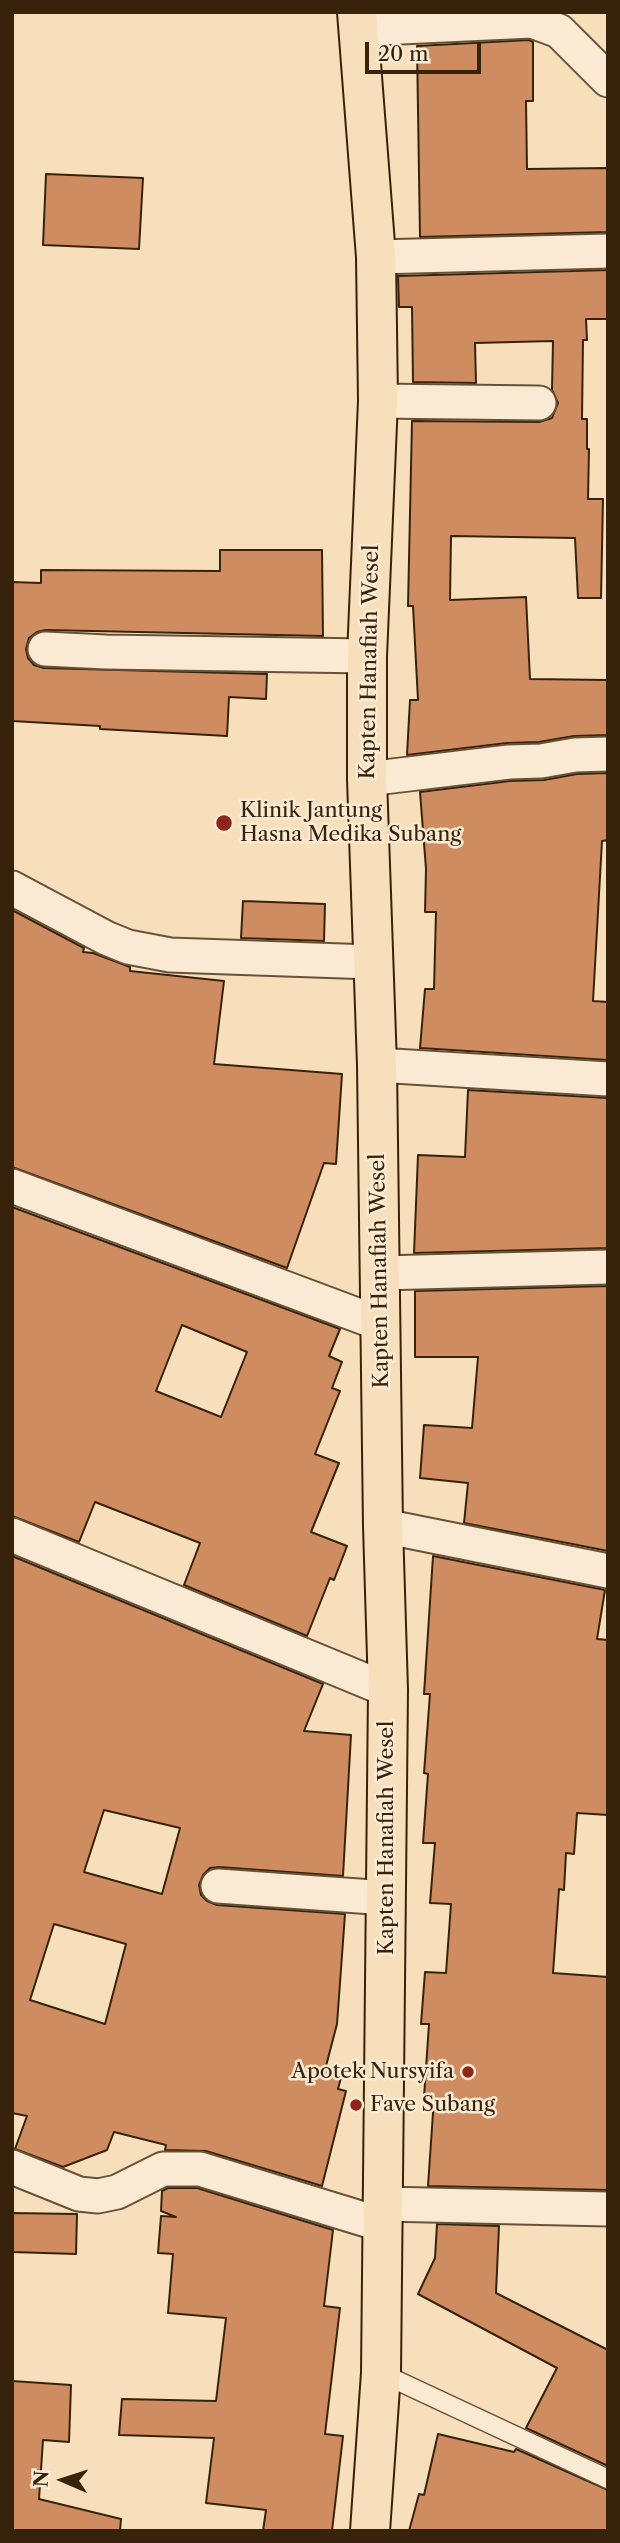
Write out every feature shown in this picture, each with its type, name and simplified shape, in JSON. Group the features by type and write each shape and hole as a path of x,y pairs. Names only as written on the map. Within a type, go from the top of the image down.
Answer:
{"main road":[{"name":"Kapten Hanafiah Wesel","path":"357,21 376,257 378,401 367,656 367,779 377,1065 383,1526 388,1690 381,2373 370,2531"}],"street":[{"path":"357,21 531,22 559,31 608,80"},
{"path":"376,257 608,251"},
{"path":"378,401 538,403"},
{"path":"45,649 367,656"},
{"path":"367,779 575,755 608,754"},
{"path":"12,888 106,938 170,956 372,962"},
{"path":"377,1065 608,1079"},
{"path":"13,1190 381,1324"},
{"path":"380,1273 608,1267"},
{"path":"383,1526 608,1571"},
{"path":"12,1535 388,1690"},
{"path":"218,1886 387,1898"},
{"path":"12,2167 79,2194 98,2196 117,2192 163,2169 200,2169 383,2214 608,2209"}],"lane":[{"path":"381,2373 608,2479"}],"building":[{"path":"529,40 533,42 533,101 526,101 527,169 608,168 608,232 420,237 417,46"},
{"path":"46,174 143,178 139,249 43,245"},
{"path":"608,270 608,319 586,319 587,340 583,340 582,419 587,419 588,499 603,499 601,598 578,598 575,538 451,536 450,600 526,597 530,679 608,680 608,735 574,736 407,755 410,700 418,700 413,606 408,606 412,421 539,422 552,418 558,403 552,390 553,341 475,343 476,383 413,382 412,307 399,307 398,276"},
{"path":"220,550 322,550 323,636 46,630 29,638 26,649 28,658 34,665 44,668 267,674 266,699 229,697 227,736 12,721 12,582 41,583 41,570 220,571"},
{"path":"608,773 608,840 602,841 593,1001 608,1002 608,1060 420,1048 425,989 434,989 436,912 425,912 426,869 420,792 510,781 544,780 577,774"},
{"path":"243,901 325,904 324,941 241,938"},
{"path":"12,910 84,948 83,952 130,967 130,971 224,981 214,1064 342,1074 336,1164 324,1163 287,1268 12,1167"},
{"path":"468,1090 608,1098 608,1248 414,1253 418,1155 465,1157"},
{"path":"12,1207 340,1329 329,1356 342,1362 332,1388 340,1391 315,1454 339,1463 311,1532 347,1546 334,1580 330,1578 307,1636 184,1585 200,1543 95,1502 79,1542 12,1516","holes":["182,1325 247,1352 221,1417 156,1391"]},
{"path":"608,1286 608,1551 464,1523 468,1483 420,1478 424,1425 472,1428 478,1357 415,1357 415,1291"},
{"path":"12,1556 323,1684 304,1731 351,1735 343,1876 219,1867 210,1868 199,1885 201,1895 217,1905 345,1914 337,2024 326,2066 343,2070 338,2089 346,2091 322,2186 206,2151 165,2150 166,2145 114,2132 107,2150 63,2167 15,2149 27,2116 12,2113","holes":["104,1810 180,1828 162,1894 84,1872","54,1924 126,1944 105,2024 30,2000"]},
{"path":"433,1556 605,1590 597,1639 608,1640 608,1815 577,1813 574,1854 566,1853 564,1890 559,1889 553,1973 608,1977 608,2190 428,2186 434,2098 424,2097 429,2024 421,2024 425,1972 446,1973 451,1904 430,1903 435,1843 423,1843 428,1774 424,1773 430,1694 424,1694"},
{"path":"168,2188 197,2188 333,2230 324,2306 340,2308 325,2434 343,2436 332,2531 263,2531 266,2510 206,2503 214,2438 119,2435 122,2399 216,2401 226,2318 168,2313 173,2254 158,2253 161,2216 176,2217 161,2211 162,2191"},
{"path":"12,2213 77,2214 76,2254 12,2252"},
{"path":"437,2224 499,2226 496,2293 608,2350 608,2466 526,2428 557,2368 418,2294 435,2258"},
{"path":"12,2381 71,2385 69,2442 43,2440 39,2499 121,2519 120,2531 12,2531"},
{"path":"438,2434 514,2452 516,2449 608,2490 608,2531 409,2531 419,2494 424,2495"}],"place":[{"name":"Klinik Jantung Hasna Medika Subang","path":"224,823"},
{"name":"Apotek Nursyifa","path":"468,2072"},
{"name":"Fave Subang","path":"356,2105"}]}
